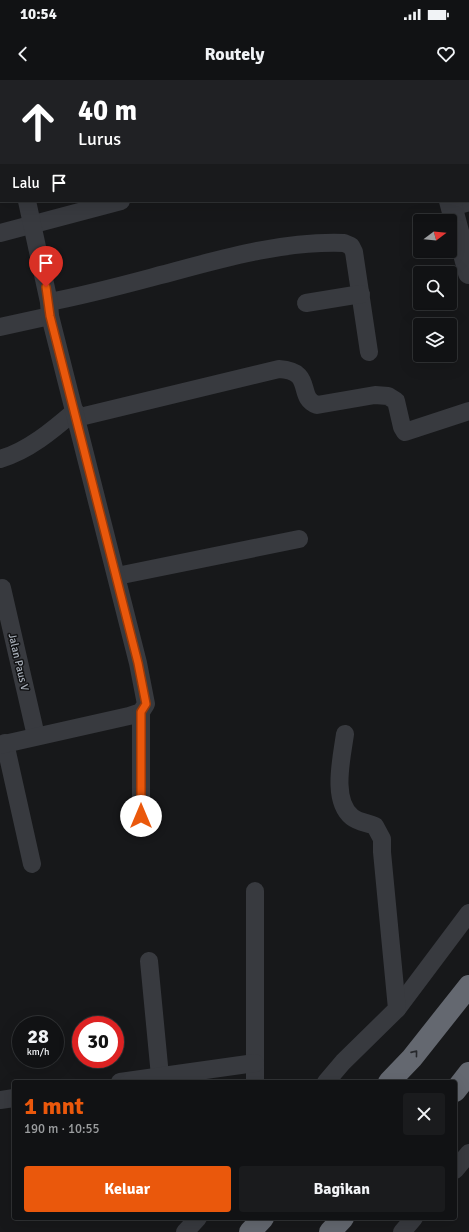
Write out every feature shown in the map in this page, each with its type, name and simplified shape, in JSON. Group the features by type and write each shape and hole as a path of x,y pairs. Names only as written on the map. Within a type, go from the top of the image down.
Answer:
{"highway":[{"path":"391,1080 412,1058 469,986"},
{"path":"457,1088 469,1073"},
{"path":"250,1232 261,1220"},
{"path":"330,1232 340,1220"}],"street":[{"path":"27,202 50,309 138,663 146,704 141,712 141,816"},
{"path":"0,233 117,202"},
{"path":"457,203 469,273"},
{"path":"0,327 86,295 207,262 265,249 340,243 351,246 353,249 369,352"},
{"path":"306,303 361,294"},
{"path":"0,459 11,456 75,414 279,369 291,370 297,373 312,404 317,405 375,395 388,396 396,401 402,427 405,432 469,411"},
{"path":"116,576 298,539"},
{"name":"Jalan Paus V","path":"2,588 36,736"},
{"path":"32,864 2,744 141,712"},
{"path":"345,734 339,781 342,800 346,811 353,818 375,826 382,839 397,1009"},
{"path":"255,891 255,1080"},
{"path":"328,1080 343,1062 397,1009 469,913"},
{"path":"149,961 160,1076"},
{"path":"133,1080 255,1062"},
{"path":"0,1100 12,1098"},
{"path":"457,1168 469,1153"},
{"path":"185,1232 196,1220"},
{"path":"402,1232 412,1220"}],"route":[{"path":"46,287 50,316 138,663 146,704 141,712 141,816"}]}
